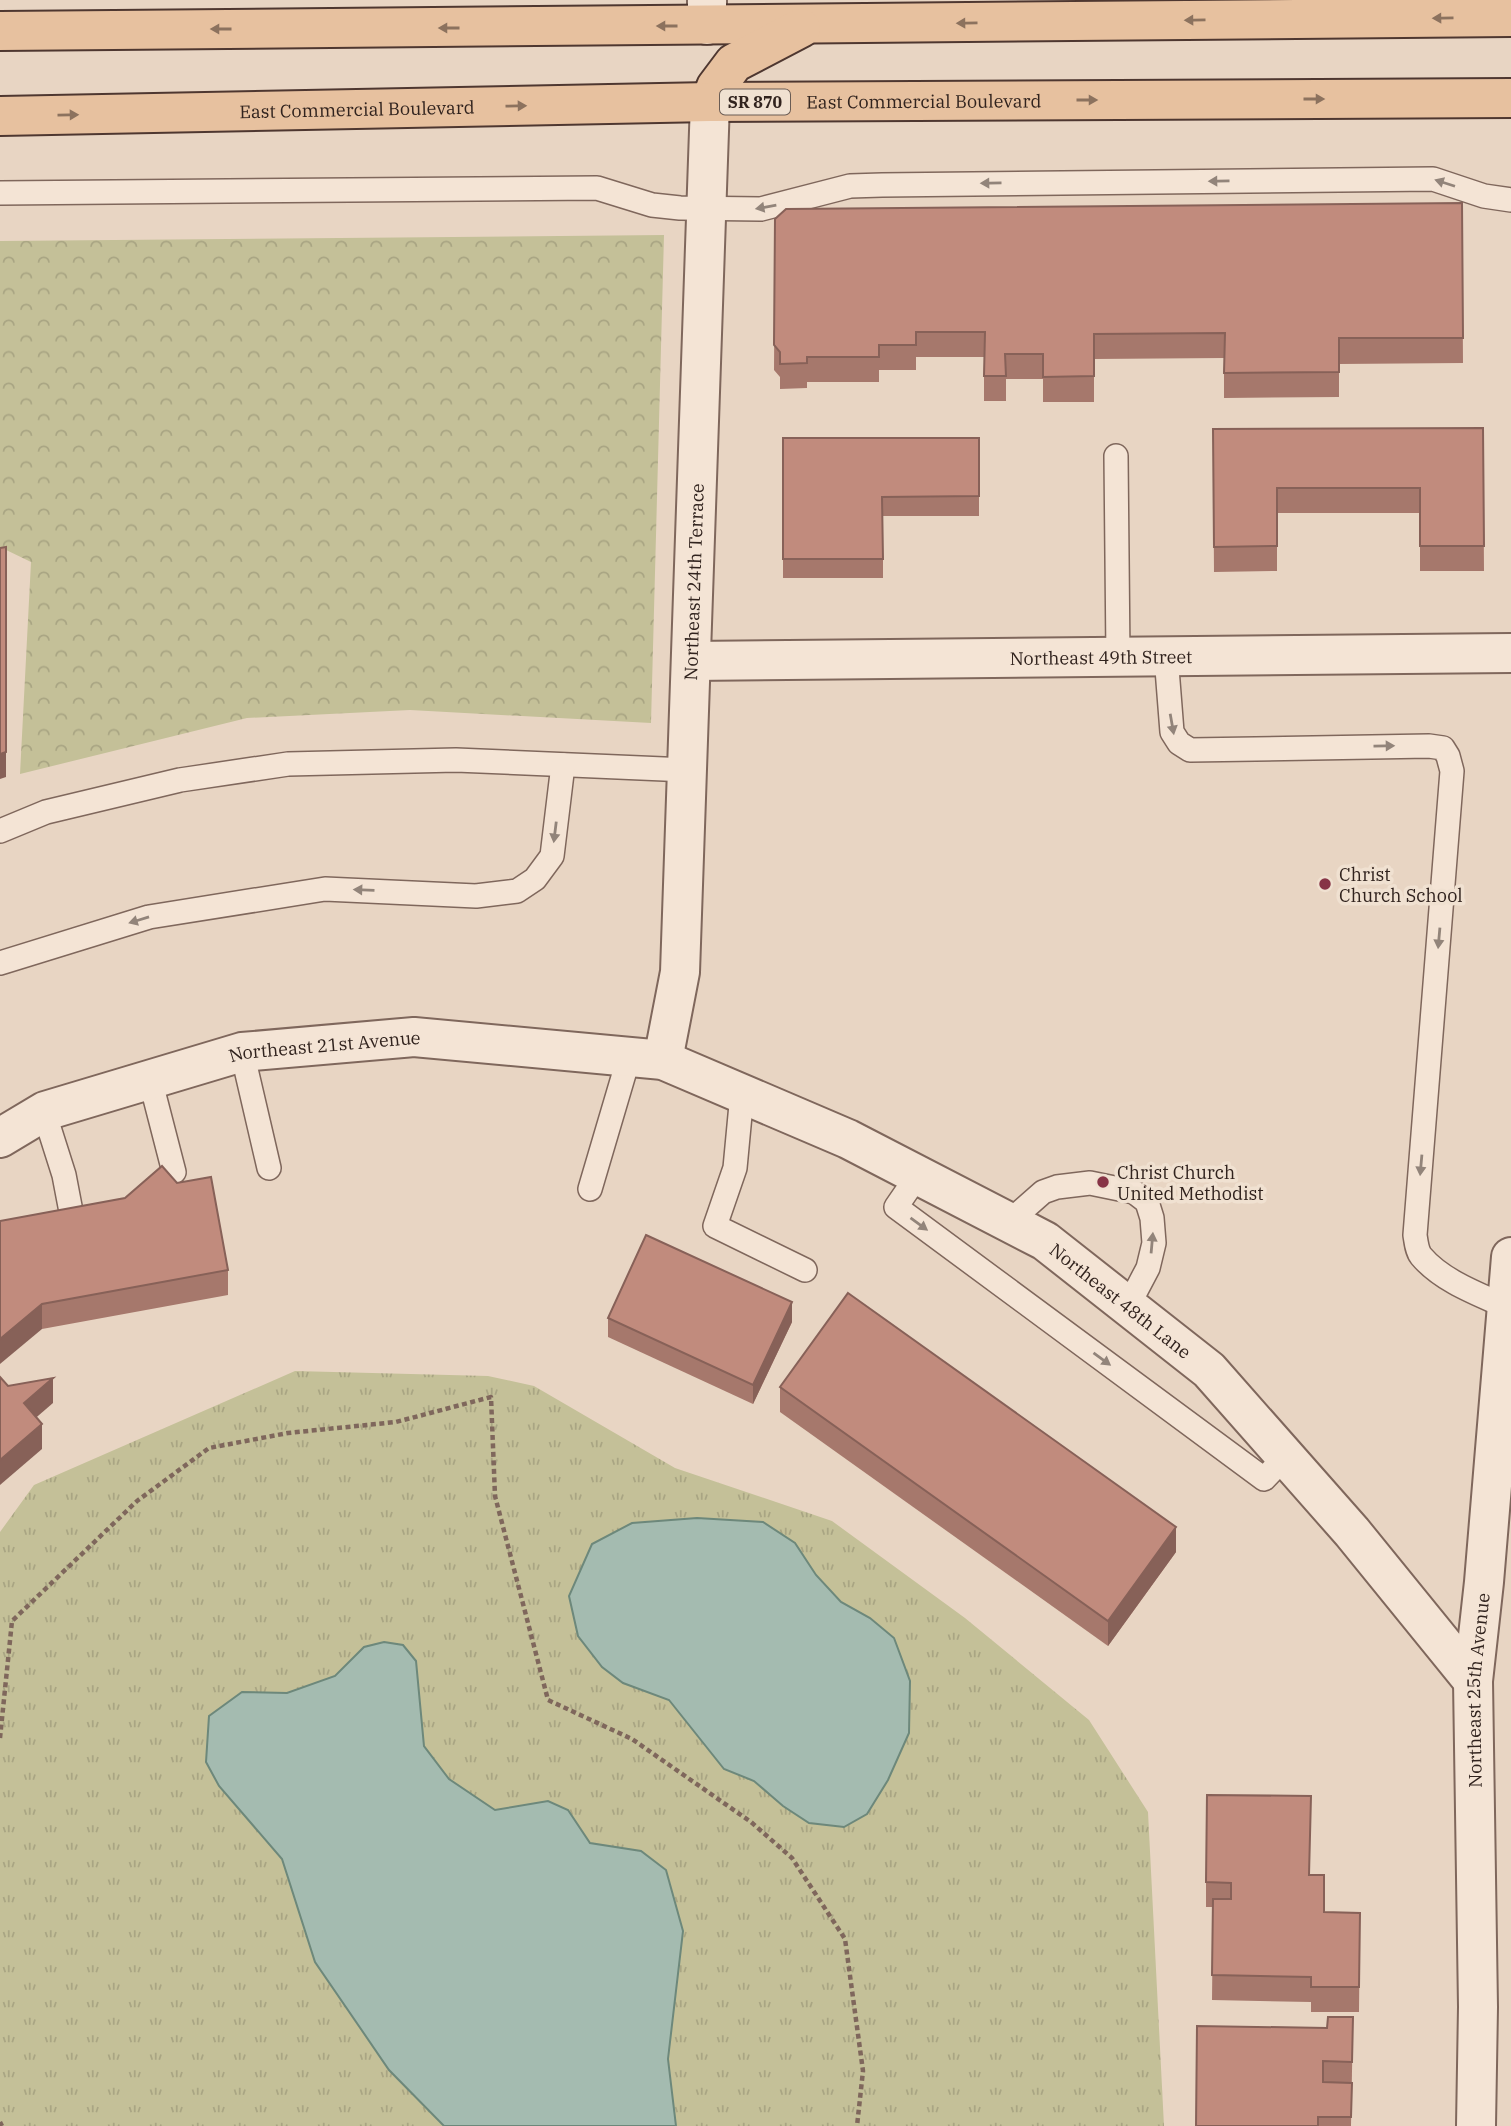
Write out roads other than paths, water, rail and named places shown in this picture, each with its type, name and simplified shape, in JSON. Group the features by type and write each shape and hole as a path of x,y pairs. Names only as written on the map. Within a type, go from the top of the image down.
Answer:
{"main road":[{"path":"0,31 707,13 809,24 1511,17"},
{"path":"710,102 716,87 734,63 809,24"},
{"name":"East Commercial Boulevard","path":"0,116 710,102 1511,98"}],"street":[{"name":"Northeast 24th Terrace","path":"646,1059 680,972 710,102"},
{"name":"Northeast 49th Street","path":"691,661 1511,653"},
{"name":"Northeast 21st Avenue","path":"0,1138 44,1112 242,1052 414,1037 646,1059"},
{"name":"Northeast 48th Lane","path":"646,1059 742,1094 848,1139 1045,1241 1209,1370 1352,1532 1474,1681"},
{"name":"Northeast 25th Avenue","path":"1476,2126 1478,2007 1474,1681 1511,1257"}],"lane":[{"path":"0,193 597,188 652,205 761,209 849,187 1433,179 1484,196 1511,200"},
{"path":"1116,456 1118,657"},
{"path":"1166,656 1172,732 1179,743 1190,750 1429,746 1443,748 1448,756 1452,771 1415,1235 1419,1254 1437,1270 1465,1288 1507,1307"},
{"path":"0,831 46,812 180,780 288,764 456,760 687,770"},
{"path":"0,963 149,917 325,889 476,896 517,891 535,879 552,856 563,765"},
{"path":"242,1052 269,1168"},
{"path":"590,1189 646,1059"},
{"path":"150,1079 174,1172"},
{"path":"742,1094 735,1168 715,1226 805,1270"},
{"path":"44,1112 65,1175 73,1222"},
{"path":"918,1175 896,1207 1264,1479 1285,1457"},
{"path":"1009,1222 1043,1192 1057,1187 1090,1183 1134,1192 1147,1202 1152,1218 1154,1243 1148,1268 1128,1306"}],"place":[{"name":"Christ Church School","path":"1325,884"},
{"name":"Christ Church United Methodist","path":"1103,1182"}]}
